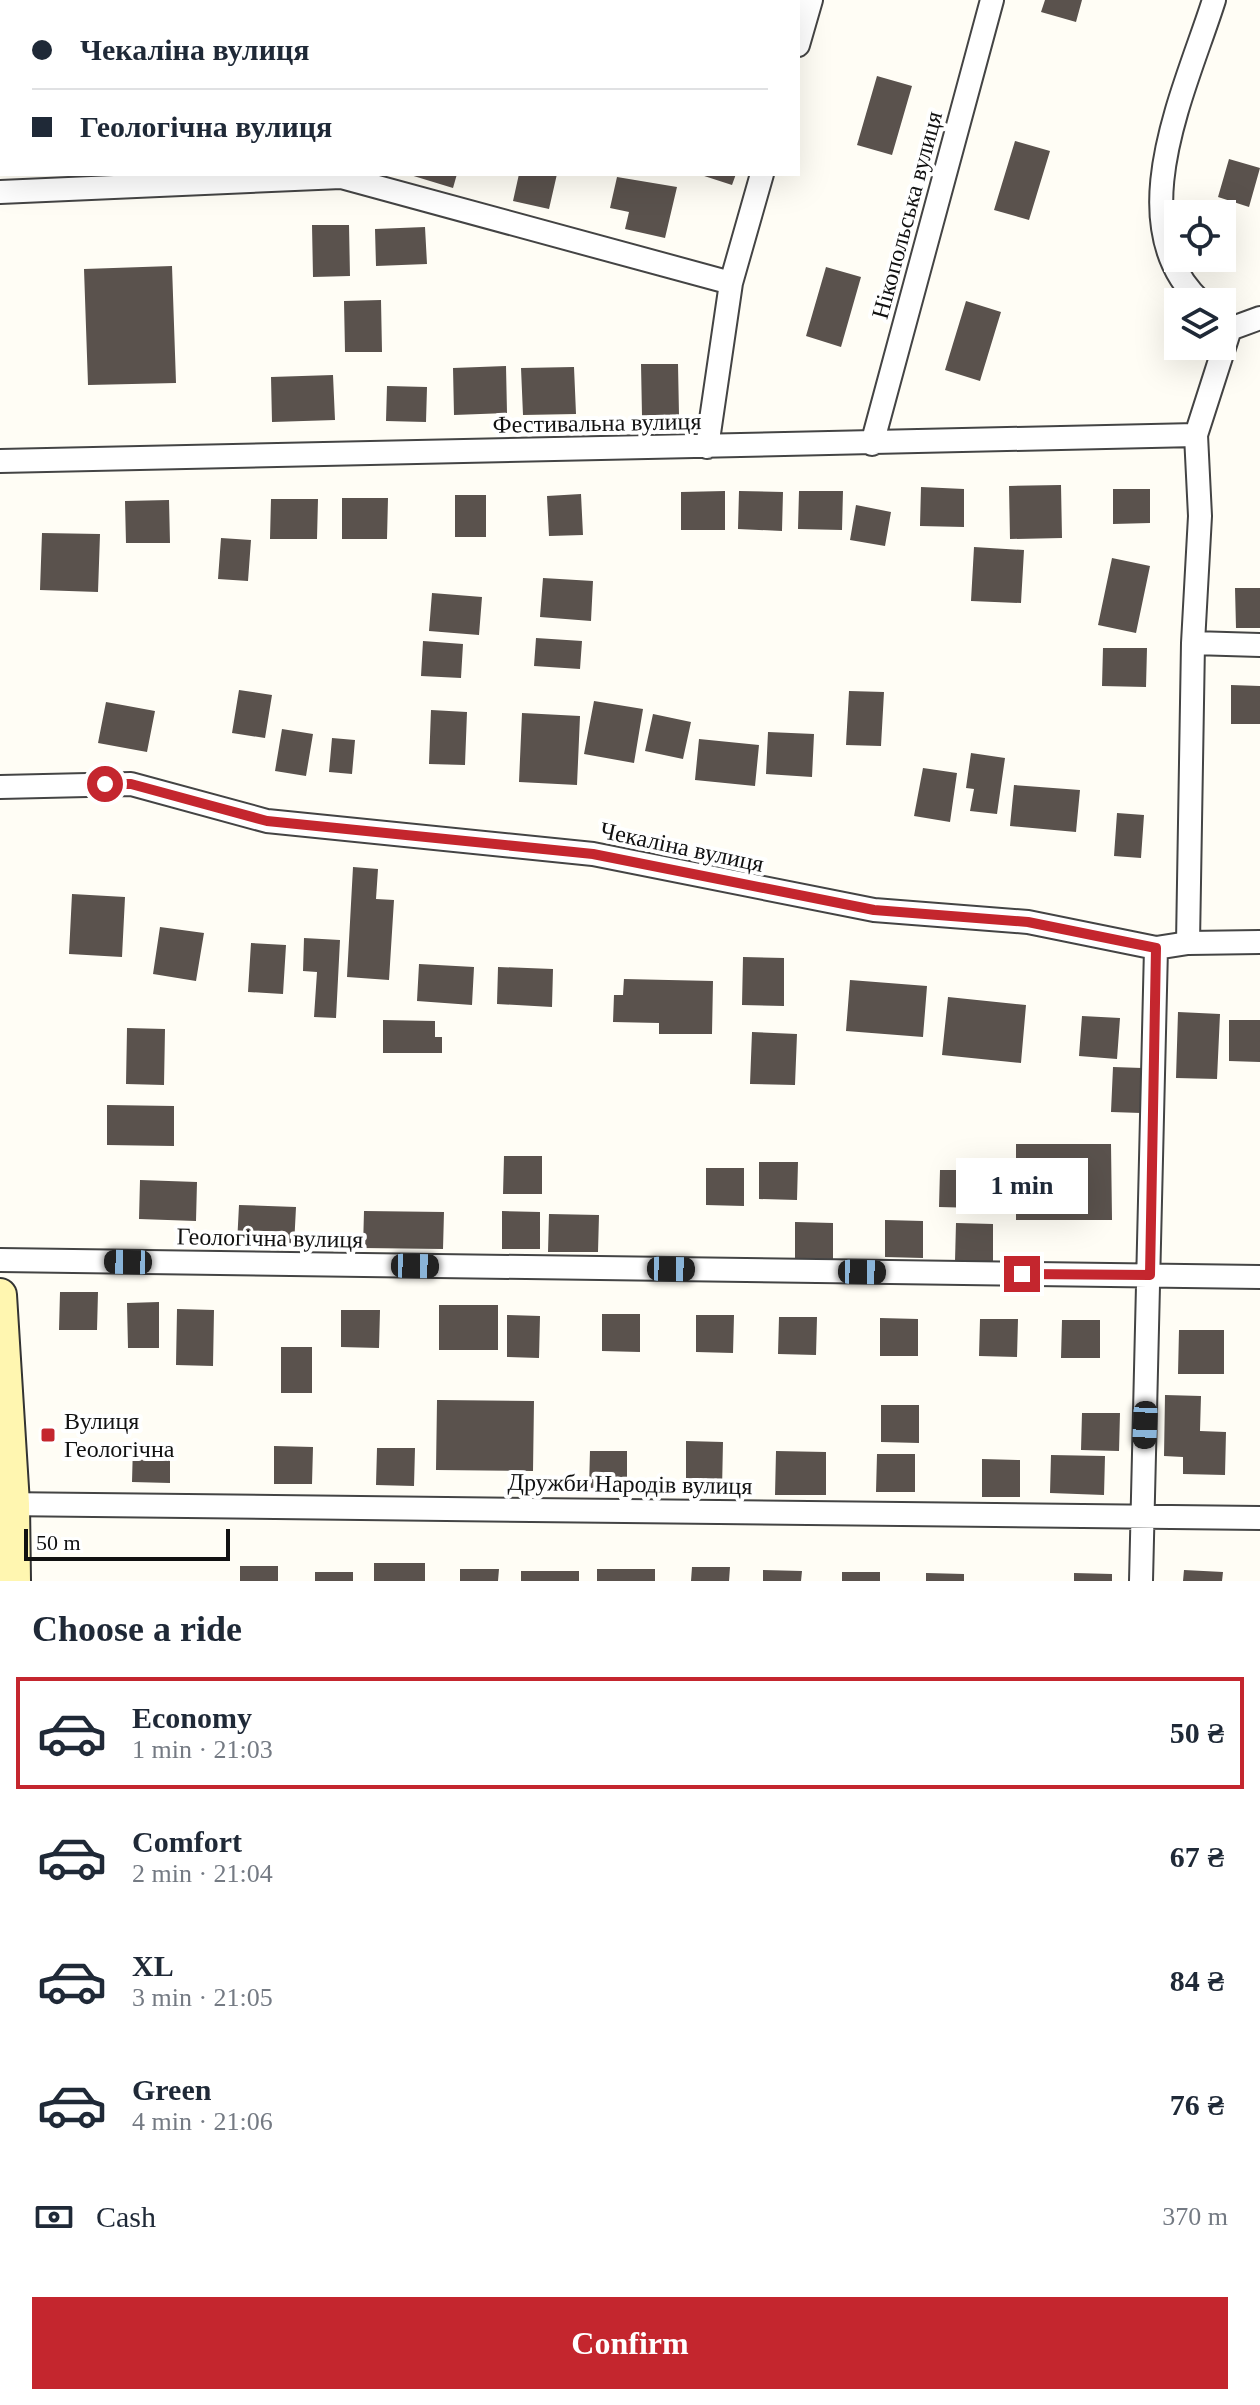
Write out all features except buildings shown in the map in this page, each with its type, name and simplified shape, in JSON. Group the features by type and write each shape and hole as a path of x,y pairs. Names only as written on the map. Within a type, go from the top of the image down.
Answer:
{"main road":[{"path":"0,1295 7,1504 14,1581"}],"street":[{"path":"800,38 811,0"},
{"name":"Нікопольська вулиця","path":"872,444 992,0"},
{"path":"1188,288 1170,253 1159,212 1160,174 1214,0"},
{"path":"0,192 65,180 286,176"},
{"path":"345,176 731,283"},
{"path":"707,447 731,283 761,176"},
{"path":"1236,324 1260,318"},
{"path":"1188,943 1193,643 1200,516 1196,435 1217,360"},
{"name":"Фестивальна вулиця","path":"0,461 1196,435"},
{"path":"1193,643 1260,645"},
{"name":"Чекаліна вулиця","path":"0,787 131,784 267,821 593,854 874,910 1028,922 1156,948 1188,943 1260,942"},
{"path":"1141,1581 1156,948"},
{"name":"Геологічна вулиця","path":"0,1260 1260,1277"},
{"name":"Дружби Народів вулиця","path":"7,1504 1260,1518"}],"place":[{"name":"Вулиця Геологічна","path":"48,1435"}],"route":[{"path":"105,784 131,784 267,821 593,854 874,910 1028,922 1156,948 1150,1275 1022,1274"}]}
